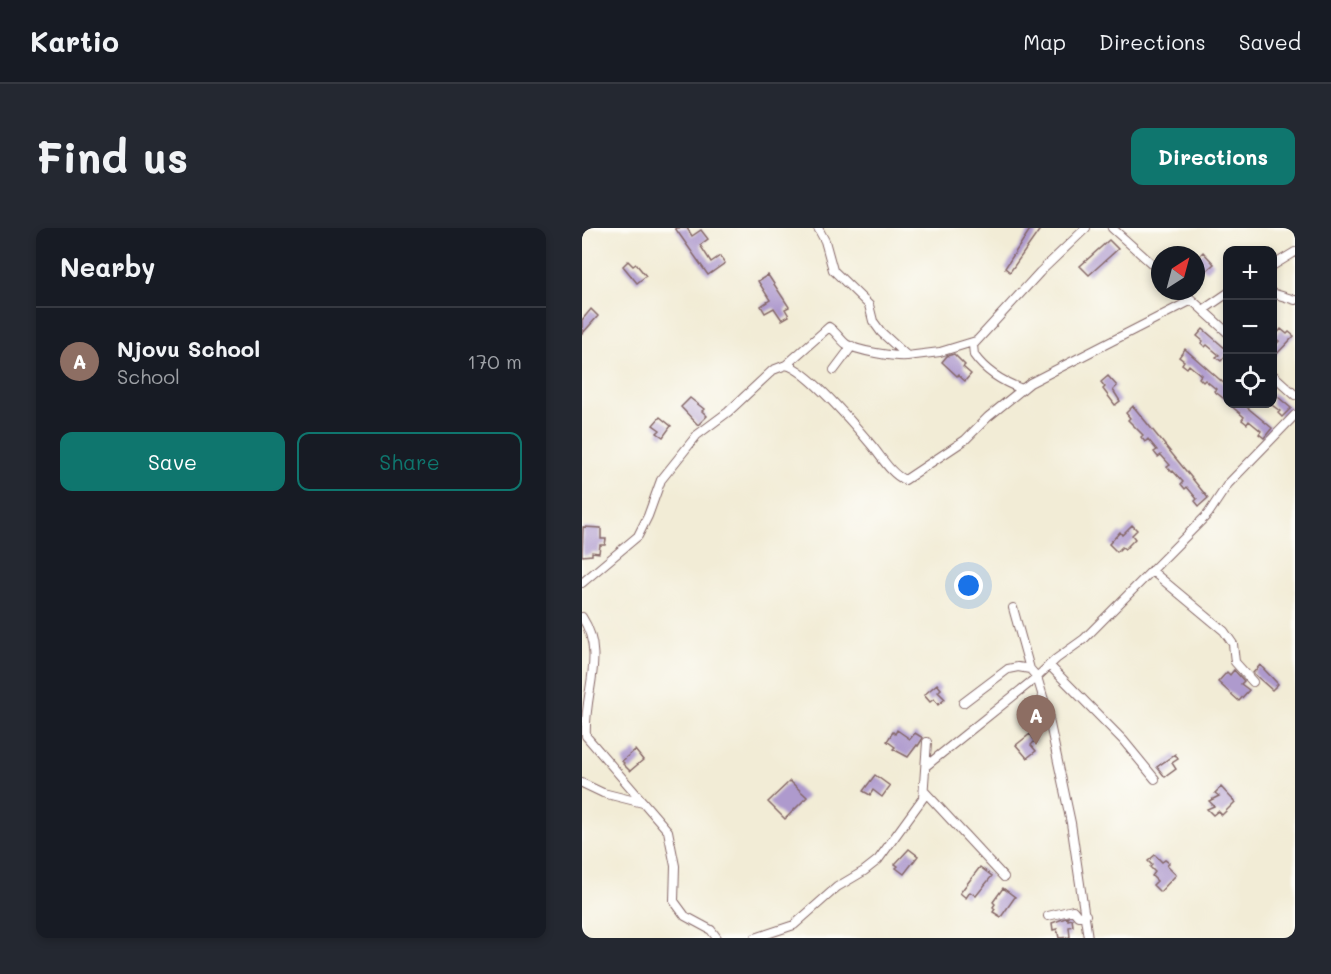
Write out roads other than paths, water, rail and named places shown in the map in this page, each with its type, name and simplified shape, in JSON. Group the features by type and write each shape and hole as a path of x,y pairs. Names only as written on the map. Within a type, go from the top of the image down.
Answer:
{"street":[{"path":"818,228 825,241 833,270 869,305 873,321 881,332 907,356"},
{"path":"1022,389 999,378 979,362 972,350 976,341 1040,272 1086,228"},
{"path":"1112,228 1151,263"},
{"path":"1277,263 1295,252"},
{"path":"1277,295 1295,300"},
{"path":"1203,310 1223,296"},
{"path":"786,365 798,370 818,387 872,445 896,475 905,480 965,440 988,417 1022,389 1192,300 1223,329"},
{"path":"582,583 638,536 661,480 698,435 728,412 773,370 786,365 829,327 839,334 846,344 887,355 907,356 940,352 976,341"},
{"path":"834,370 852,346"},
{"path":"1277,379 1295,395"},
{"path":"926,766 1084,639 1208,514 1228,484 1295,416"},
{"path":"1152,571 1224,631 1233,644 1235,662 1253,682"},
{"path":"1013,608 1030,669 1037,677 1047,710 1071,823 1088,938"},
{"path":"582,617 590,628 595,656 584,736 663,824 671,841 675,866 674,901 685,916 711,930 717,938"},
{"path":"1049,665 1123,740 1155,779"},
{"path":"963,703 1008,669 1018,667 1030,669"},
{"path":"755,938 794,925 837,887 872,866 919,806 925,792 927,742"},
{"path":"582,783 603,793 644,803"},
{"path":"925,792 1004,878"},
{"path":"1048,916 1073,910 1078,916 1086,915"}],"place":[{"name":"Njovu School","path":"1036,745"}]}
